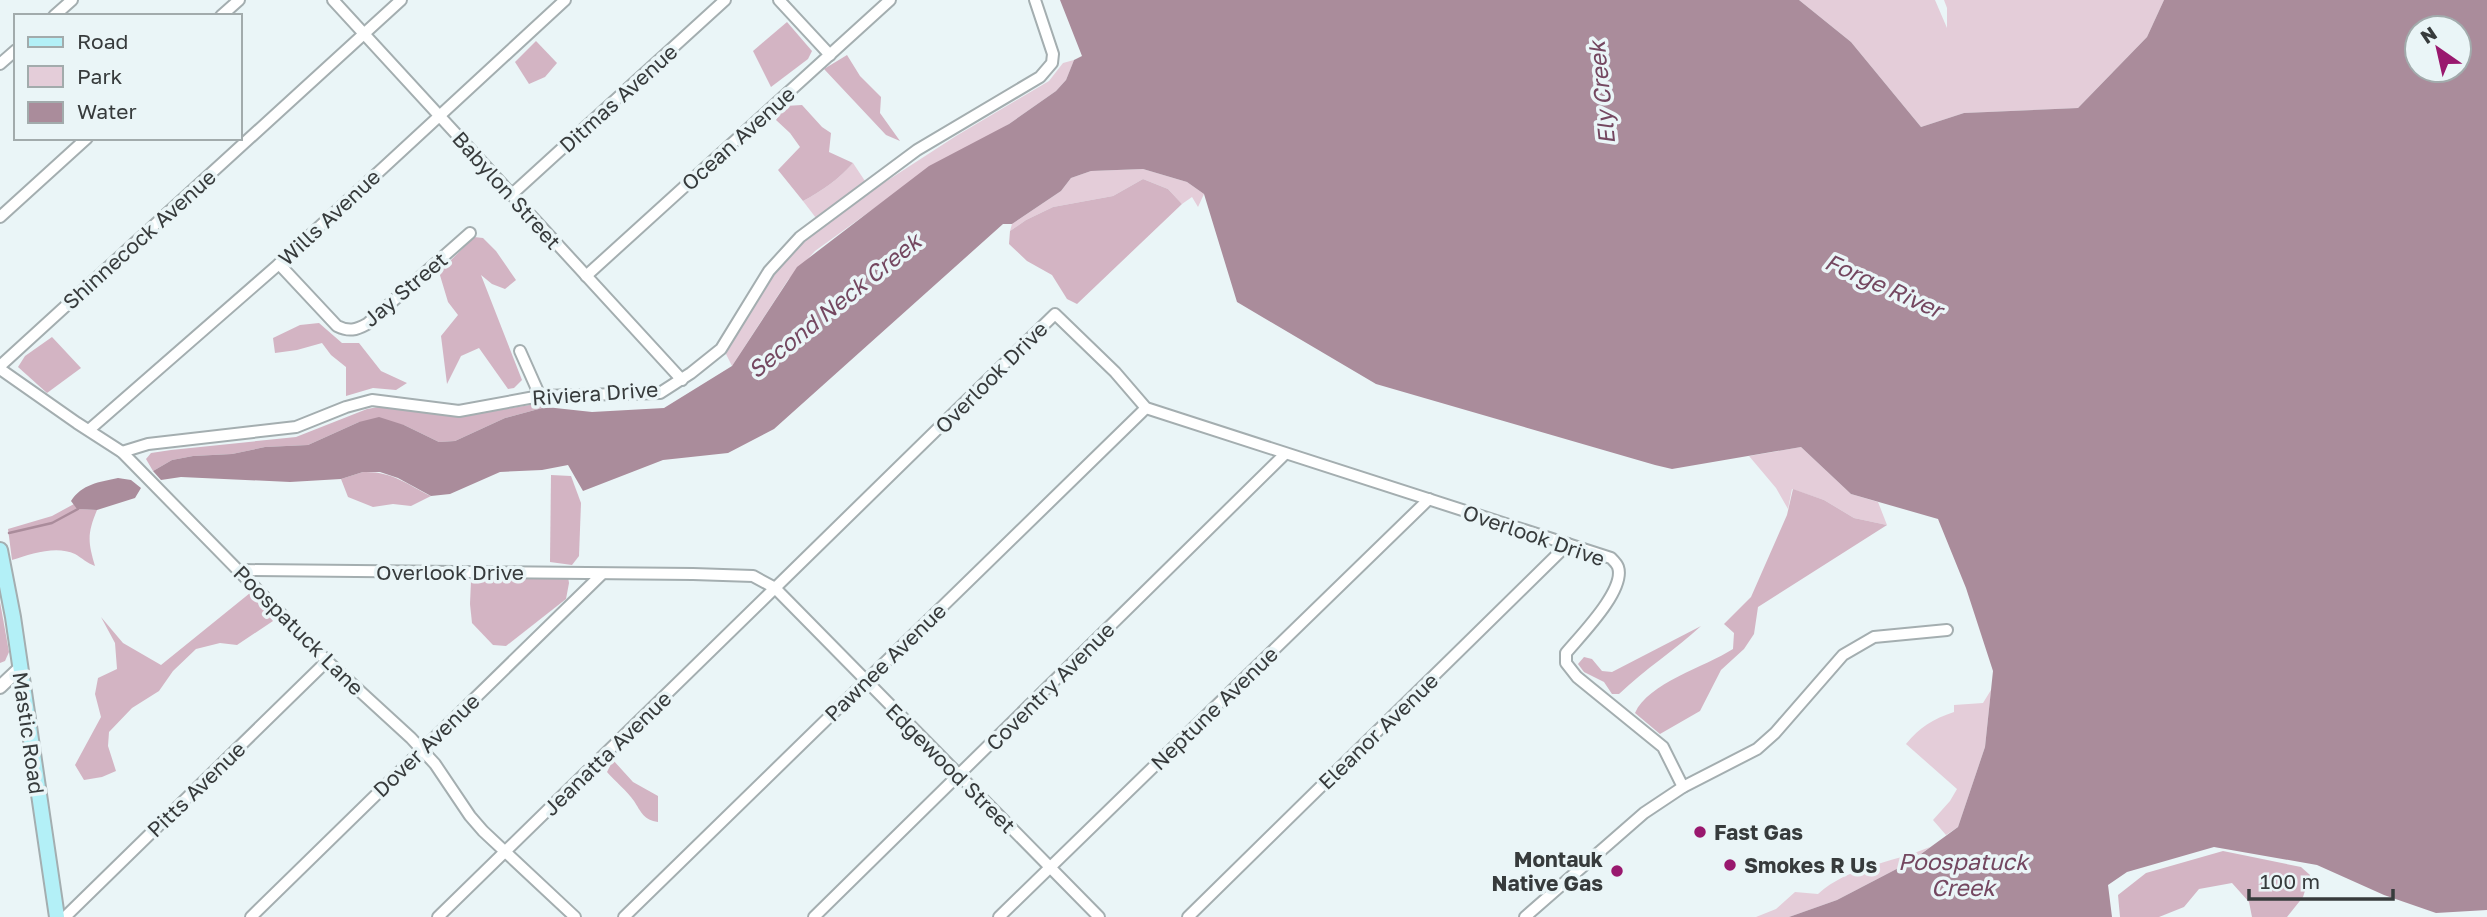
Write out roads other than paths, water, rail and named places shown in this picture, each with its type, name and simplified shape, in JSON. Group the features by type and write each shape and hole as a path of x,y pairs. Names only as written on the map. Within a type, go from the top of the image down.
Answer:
{"main road":[{"name":"Mastic Road","path":"0,550 13,617 57,917"}],"street":[{"path":"56,14 72,0"},
{"path":"223,14 239,0"},
{"name":"Babylon Street","path":"333,0 682,380"},
{"name":"Shinnecock Avenue","path":"0,367 401,0"},
{"name":"Wills Avenue","path":"90,429 279,264 565,0"},
{"name":"Ditmas Avenue","path":"511,195 725,0"},
{"path":"779,0 830,55"},
{"name":"Ocean Avenue","path":"586,276 890,0"},
{"name":"Riviera Drive","path":"122,452 148,444 296,427 346,407 372,400 458,411 540,396 660,393 682,380 721,349 769,271 800,237 917,150 1040,77 1052,63 1053,54 1035,0"},
{"path":"0,64 14,52"},
{"path":"0,217 85,140"},
{"name":"Jay Street","path":"279,264 337,326 346,331 357,330 470,233"},
{"name":"Overlook Drive","path":"240,570 753,576 775,588 1055,314 1115,372 1146,408 1611,558 1618,565 1612,595 1566,653 1566,663 1577,677 1663,747 1683,788"},
{"path":"520,351 540,396"},
{"name":"Poospatuck Lane","path":"0,367 122,452 327,661 435,764 470,816 504,853 575,917"},
{"name":"Pawnee Avenue","path":"624,917 1146,408"},
{"name":"Coventry Avenue","path":"814,917 1284,454"},
{"name":"Neptune Avenue","path":"999,917 1429,499"},
{"name":"Eleanor Avenue","path":"1188,917 1568,544"},
{"name":"Dover Avenue","path":"251,917 602,574"},
{"name":"Edgewood Street","path":"775,588 1099,917"},
{"name":"Jeanatta Avenue","path":"438,917 775,588"},
{"path":"1525,917 1644,813 1683,788 1757,749 1775,733 1843,655 1874,637 1947,630"},
{"name":"Pitts Avenue","path":"65,917 327,661"},
{"path":"0,687 19,669"}],"water":[{"path":"1060,0 1799,0 1851,42 1921,127 1964,113 2078,108 2147,37 2164,0 2487,0 2487,910 2436,913 2384,895 2317,865 2214,847 2127,872 2108,885 2112,917 1789,917 1837,900 1910,862 1958,827 1985,747 1993,671 1966,588 1938,519 1851,494 1801,447 1672,469 1376,384 1237,302 1204,194 1187,182 1143,169 1091,171 1071,178 1061,191 1012,224 1003,224 774,429 728,453 663,460 583,491 568,465 542,470 500,472 450,494 431,496 398,478 380,472 363,472 341,479 290,482 181,477 161,480 153,471 172,460 193,456 232,454 265,447 308,445 359,422 379,417 404,425 439,442 455,441 505,418 546,407 592,412 664,408 732,366 797,267 929,166 1009,124 1056,91 1066,80 1074,60 1082,56"},
{"path":"118,478 131,480 141,488 135,498 97,510 77,509 71,501 86,487"}],"waterway":[{"name":"Second Neck Creek","path":"9,533 52,523 78,509"}],"place":[{"name":"Fast Gas","path":"1700,832"},
{"name":"Smokes R Us","path":"1730,865"},
{"name":"Montauk Native Gas","path":"1617,871"}],"water label":[{"name":"Ely Creek","path":"1601,93"},
{"name":"Forge River","path":"1884,285"},
{"name":"Poospatuck Creek","path":"1963,874"}]}
